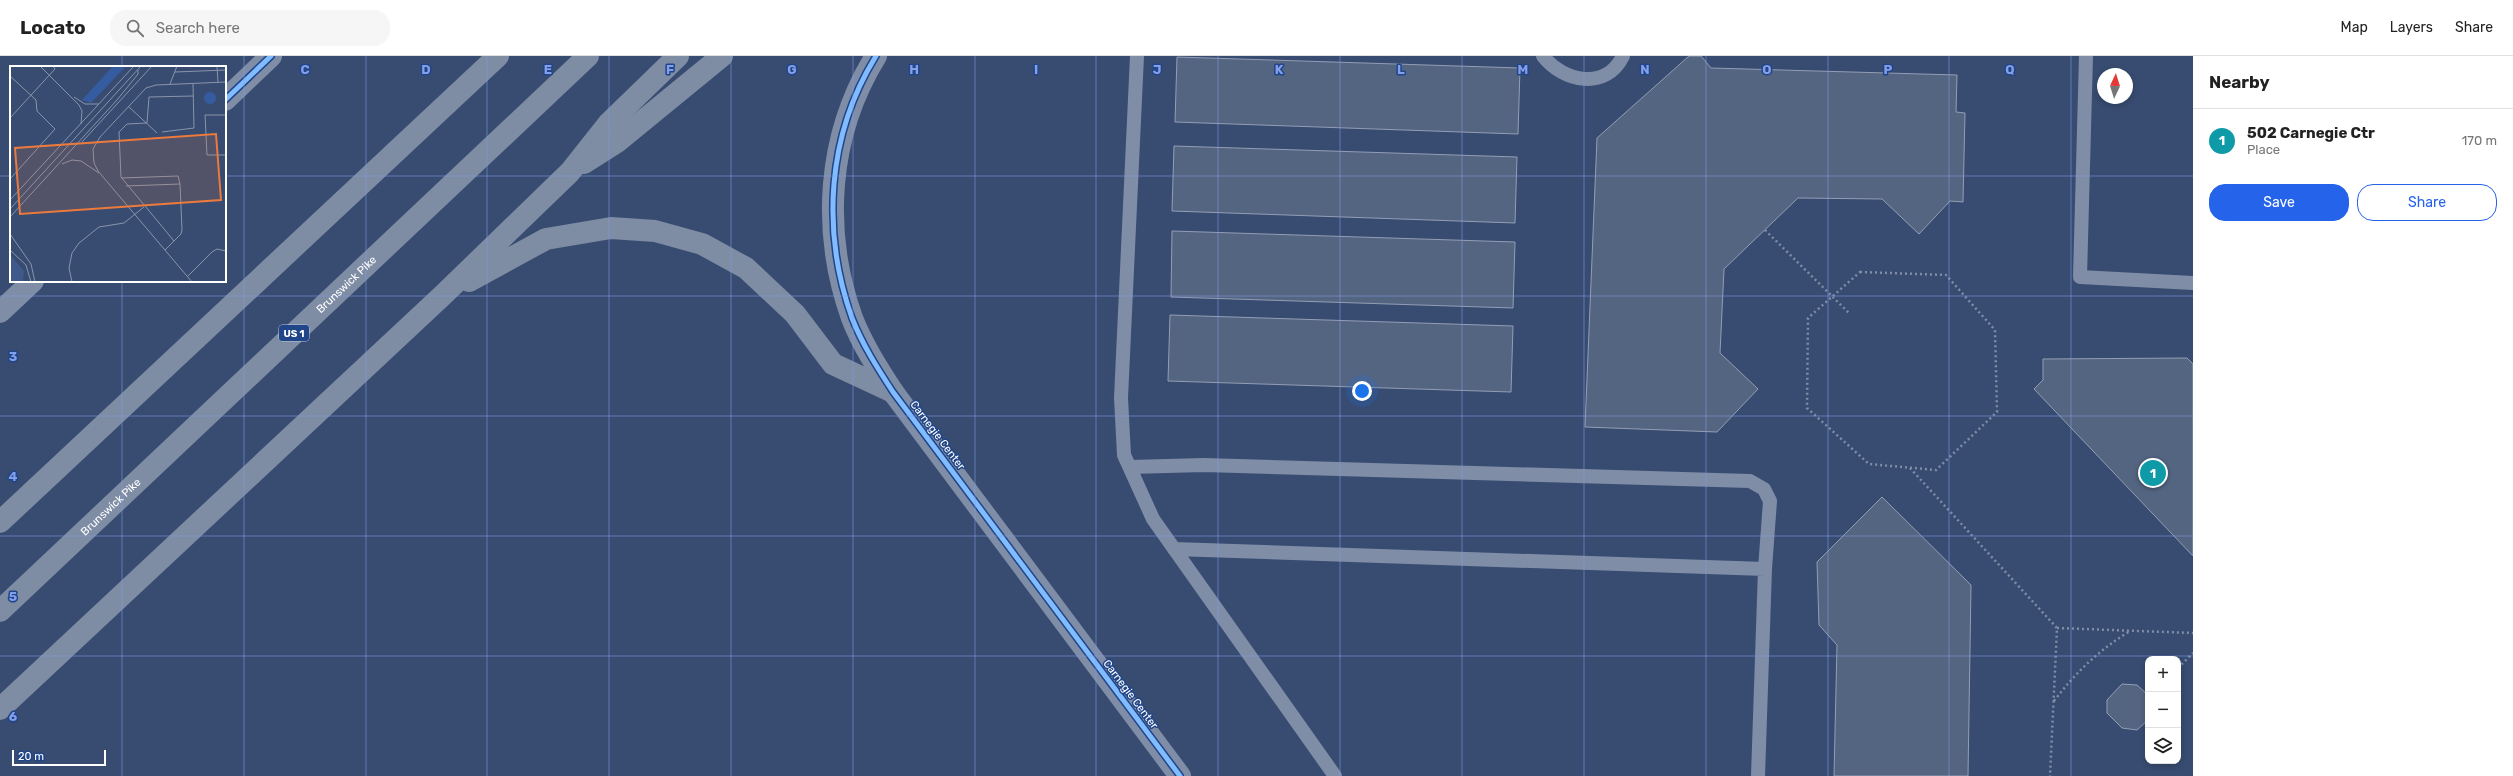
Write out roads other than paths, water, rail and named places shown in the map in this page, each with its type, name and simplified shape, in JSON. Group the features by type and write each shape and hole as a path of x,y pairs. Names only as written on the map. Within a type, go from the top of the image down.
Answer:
{"highway":[{"path":"0,522 498,56"},
{"name":"Brunswick Pike","path":"0,611 588,56"},
{"path":"0,709 444,295 570,172 608,124 678,56"},
{"path":"570,172 617,142 722,56"},
{"path":"444,295 546,239 612,228 655,231 702,244 746,268 794,314 833,364 893,392"}],"street":[{"path":"226,99 271,56"},
{"name":"Carnegie Center","path":"876,56 864,75 843,128 833,178 832,225 839,276 853,320 876,366 893,392 1180,776"},
{"path":"0,312 32,282"}],"lane":[{"path":"1137,56 1121,398 1124,455 1153,519 1336,776"},
{"path":"1543,56 1553,69 1567,76 1583,79 1598,77 1611,70 1623,56"},
{"path":"2086,56 2080,277 2193,282"},
{"path":"1130,468 1204,465 1750,482 1764,489 1770,501 1764,568 1758,776"},
{"path":"1174,549 1764,568"}],"place":[{"name":"502 Carnegie Ctr","path":"2153,473"}]}
